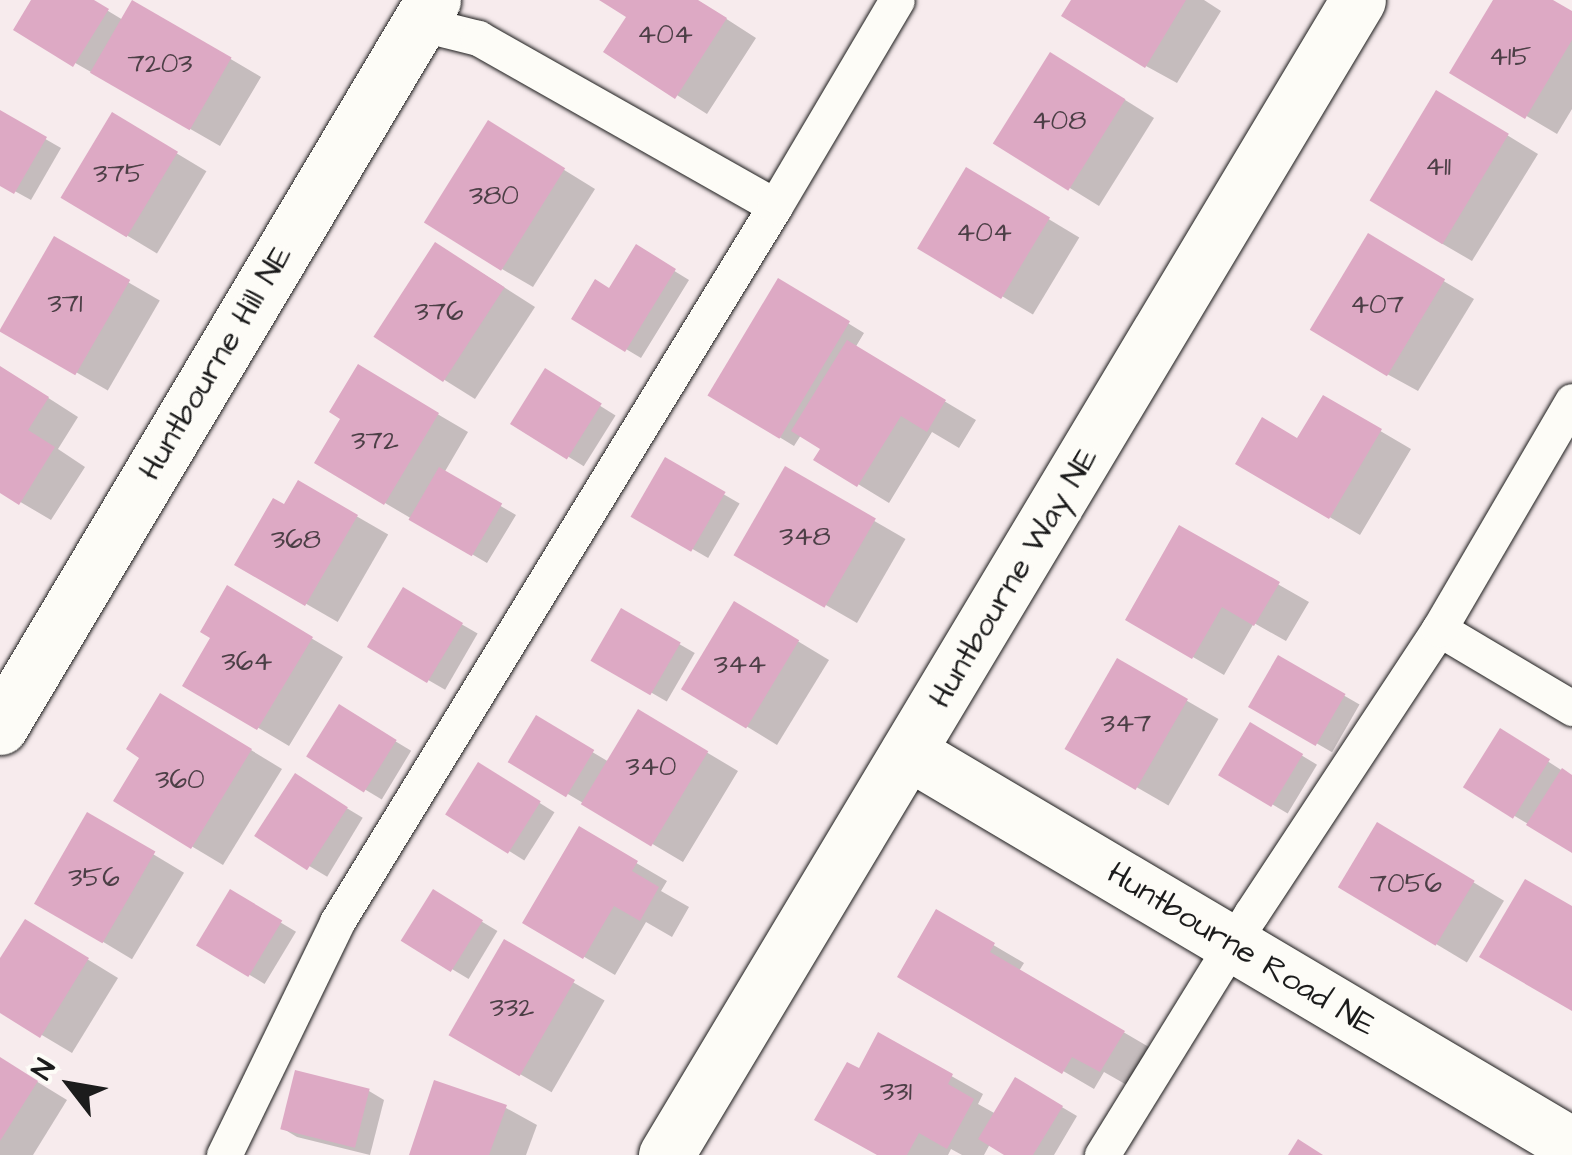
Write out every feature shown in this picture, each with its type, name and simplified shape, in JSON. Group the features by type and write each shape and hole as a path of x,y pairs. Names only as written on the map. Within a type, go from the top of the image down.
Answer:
{"street":[{"name":"Huntbourne Way NE","path":"666,1155 910,754 1358,0"},
{"name":"Huntbourne Hill NE","path":"0,727 410,8"},
{"name":"Huntbourne Road NE","path":"910,754 1563,1146"}],"lane":[{"path":"224,1155 336,922 776,206 896,0"},
{"path":"410,8 478,38 776,206"},
{"path":"1102,1155 1232,945 1438,629 1572,401"},
{"path":"1438,629 1572,708"}],"building":[{"path":"31,0 94,0 109,9 73,67 13,30"},
{"path":"132,0 232,58 190,130 90,73"},
{"path":"599,0 698,0 727,18 675,99 603,52 626,17"},
{"path":"1071,0 1186,0 1145,68 1061,16"},
{"path":"1493,0 1553,0 1572,11 1572,40 1525,119 1449,73"},
{"path":"1050,52 1125,99 1068,191 993,144"},
{"path":"1436,90 1509,134 1442,244 1370,201"},
{"path":"0,110 47,137 14,194 0,186"},
{"path":"112,112 178,152 126,237 60,198"},
{"path":"488,120 565,168 501,271 424,223"},
{"path":"966,167 1050,217 1001,299 917,248"},
{"path":"1368,233 1445,279 1387,376 1310,330"},
{"path":"54,236 130,280 75,375 0,332"},
{"path":"435,242 505,287 443,382 373,337"},
{"path":"636,244 676,269 625,352 571,319 595,279 609,288"},
{"path":"778,278 850,321 779,439 707,395"},
{"path":"847,340 946,400 927,432 901,416 857,487 813,460 820,449 791,431"},
{"path":"358,364 439,413 384,505 314,463 340,419 329,412"},
{"path":"0,366 49,397 28,430 55,447 19,505 0,493"},
{"path":"545,368 602,404 567,459 510,424"},
{"path":"1323,395 1382,429 1329,519 1235,464 1262,417 1297,438"},
{"path":"665,457 726,492 691,552 630,517"},
{"path":"785,466 876,518 824,608 734,555"},
{"path":"439,467 502,504 472,556 408,520"},
{"path":"298,480 358,515 305,606 234,565 273,498 284,504"},
{"path":"1179,525 1280,582 1254,626 1222,607 1192,659 1125,620"},
{"path":"227,585 313,637 257,730 182,686 210,638 200,632"},
{"path":"403,587 463,623 427,683 367,647"},
{"path":"734,601 799,640 746,728 681,689"},
{"path":"621,608 681,642 650,695 590,661"},
{"path":"1278,655 1346,694 1316,746 1248,707"},
{"path":"1117,658 1188,699 1136,790 1064,749"},
{"path":"160,693 252,749 191,849 113,801 139,758 126,749"},
{"path":"339,704 397,740 364,793 306,757"},
{"path":"638,709 708,751 651,846 581,804"},
{"path":"536,715 594,750 566,797 508,762"},
{"path":"1250,722 1303,754 1271,807 1218,775"},
{"path":"1500,728 1550,759 1513,819 1463,787"},
{"path":"478,762 541,801 508,854 445,815"},
{"path":"1562,768 1572,775 1572,853 1526,825"},
{"path":"295,773 348,807 307,870 254,836"},
{"path":"87,812 155,852 102,943 34,904"},
{"path":"1377,822 1475,881 1436,946 1338,887"},
{"path":"579,826 638,861 632,871 659,887 640,921 614,906 583,959 522,923"},
{"path":"1525,879 1572,906 1572,1011 1479,957"},
{"path":"230,889 282,920 248,977 196,946"},
{"path":"433,889 483,920 451,972 401,941"},
{"path":"936,909 995,943 990,952 1125,1031 1100,1072 1072,1057 1062,1074 897,977"},
{"path":"25,919 89,958 40,1038 0,1013 0,958"},
{"path":"504,939 575,980 520,1076 449,1035"},
{"path":"878,1032 953,1074 948,1084 974,1099 947,1149 919,1133 907,1155 877,1155 814,1120 847,1062 859,1068"},
{"path":"0,1057 38,1081 0,1141"},
{"path":"295,1070 370,1089 355,1148 280,1129"},
{"path":"1015,1077 1063,1106 1033,1155 1004,1155 978,1139"},
{"path":"434,1080 507,1105 489,1155 409,1155"},
{"path":"1298,1139 1323,1155 1288,1155"}]}
